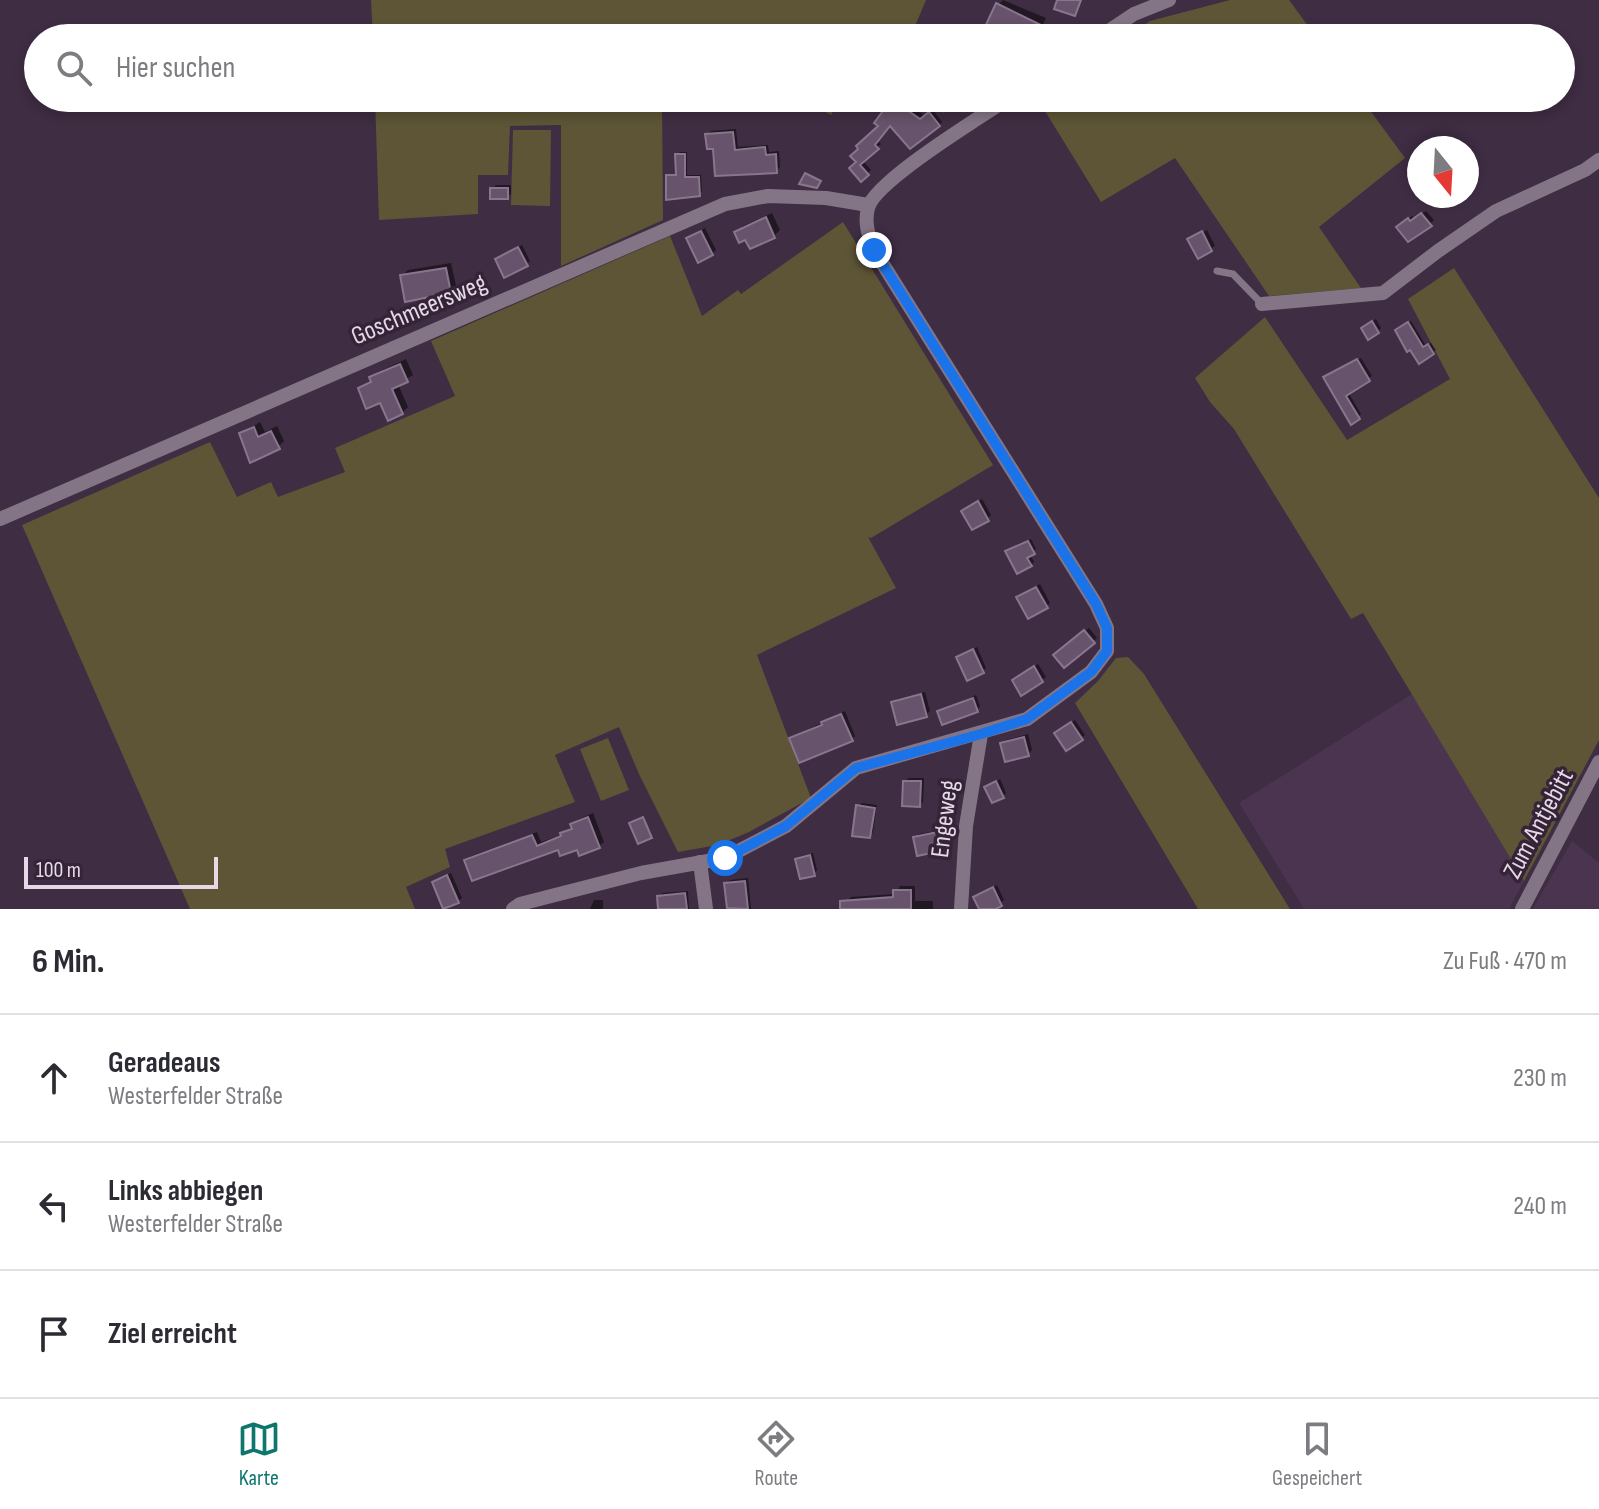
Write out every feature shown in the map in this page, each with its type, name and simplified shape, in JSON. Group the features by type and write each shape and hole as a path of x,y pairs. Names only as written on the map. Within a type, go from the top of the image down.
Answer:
{"street":[{"path":"1119,24 1134,14 1169,0"},
{"path":"513,909 520,904 641,873 725,858 786,826 856,768 1027,719 1091,672 1107,651 1107,628 1096,604 874,250 866,226 868,205 884,185 989,112"},
{"path":"1262,304 1383,293 1496,211 1585,170 1599,160"},
{"name":"Goschmeersweg","path":"0,519 725,204 768,196 826,198 868,205"},
{"name":"Engeweg","path":"961,909 966,826 981,734"},
{"name":"Zum Antjebitt","path":"1522,909 1599,762"},
{"path":"700,862 706,909"}],"lane":[{"path":"1217,271 1233,274 1262,304"}],"shaded area":[{"path":"371,0 926,0 916,24 372,24"},
{"path":"1230,0 1289,0 1307,24 1146,24"},
{"path":"375,112 662,112 663,220 561,266 561,125 510,126 508,175 478,175 478,214 379,220"},
{"path":"1046,112 1371,112 1405,158 1319,227 1361,288 1269,296 1175,158 1101,202"},
{"path":"513,130 551,130 550,206 511,205"},
{"path":"843,222 993,465 868,537 896,588 757,655 811,798 718,845 678,852 619,727 555,755 575,802 445,849 450,867 406,887 415,909 190,909 22,525 210,442 237,497 271,482 278,497 345,472 335,448 455,396 431,341 670,236 702,316 738,290 741,294"},
{"path":"1454,268 1599,498 1599,740 1524,881 1363,613 1351,619 1234,429 1210,402 1195,378 1265,317 1347,440 1450,379 1408,299"},
{"path":"1128,657 1144,674 1290,909 1198,909 1075,703 1116,658"},
{"path":"1412,694 1524,881 1509,909 1304,909 1239,803"},
{"path":"608,738 629,790 601,801 580,749"},
{"path":"1572,841 1599,863 1599,909 1533,909"}],"building":[{"path":"1057,0 1081,0 1075,16 1054,9"},
{"path":"996,3 1039,24 986,24"},
{"path":"882,112 910,112 920,119 929,112 940,126 910,149 890,126 875,145 879,149 860,165 869,175 861,182 849,168 856,162 850,156 858,149 856,146 878,126 874,123"},
{"path":"733,132 735,150 765,147 766,155 776,154 777,173 715,176 713,149 707,149 705,134"},
{"path":"675,154 685,154 685,177 699,177 700,196 666,200 666,175 676,175"},
{"path":"805,173 821,181 817,188 799,184"},
{"path":"490,188 508,188 508,199 490,199"},
{"path":"1421,213 1432,226 1408,242 1396,227"},
{"path":"766,217 775,238 750,249 745,240 739,243 734,232"},
{"path":"701,231 713,255 698,263 686,238"},
{"path":"1202,231 1212,251 1198,259 1187,239"},
{"path":"518,247 528,266 504,278 495,259"},
{"path":"446,268 452,298 431,302 430,297 405,302 400,275"},
{"path":"1372,321 1379,333 1368,340 1361,328"},
{"path":"1408,322 1423,347 1428,344 1434,354 1419,364 1410,350 1407,352 1395,330"},
{"path":"1357,359 1370,381 1346,396 1360,419 1351,425 1323,377"},
{"path":"400,364 408,382 392,389 403,414 388,421 380,403 366,409 358,388 371,382 369,377"},
{"path":"254,427 258,437 271,431 280,449 250,463 239,433"},
{"path":"978,501 989,521 972,530 961,511"},
{"path":"1028,541 1035,554 1027,558 1032,566 1017,574 1005,551"},
{"path":"1036,587 1048,608 1028,619 1016,597"},
{"path":"1084,630 1095,643 1064,668 1053,655"},
{"path":"973,649 984,673 967,681 956,657"},
{"path":"1034,666 1043,682 1021,696 1012,680"},
{"path":"921,694 927,717 897,725 891,702"},
{"path":"973,698 978,712 942,725 937,711"},
{"path":"841,714 853,741 799,763 789,738"},
{"path":"1071,722 1083,740 1066,751 1054,733"},
{"path":"1024,737 1029,756 1005,762 1000,743"},
{"path":"903,781 921,781 920,807 902,806"},
{"path":"996,781 1004,798 992,803 984,787"},
{"path":"856,805 875,808 870,838 852,836"},
{"path":"588,817 600,848 579,856 577,850 560,856 558,850 472,881 464,860 532,835 537,846 561,836 560,833 572,829 570,824"},
{"path":"643,817 652,838 638,844 629,823"},
{"path":"938,832 941,851 917,856 913,837"},
{"path":"810,855 815,876 800,879 795,859"},
{"path":"447,875 459,903 443,909 432,882"},
{"path":"745,881 748,909 727,908 724,883"},
{"path":"993,887 1002,906 979,909 973,897"},
{"path":"893,890 911,890 911,909 840,909 840,901 893,897"},
{"path":"685,893 687,909 658,909 657,896"}],"route":[{"path":"725,858 786,826 856,768 1027,719 1091,672 1107,651 1107,628 1096,604 874,250"}]}
